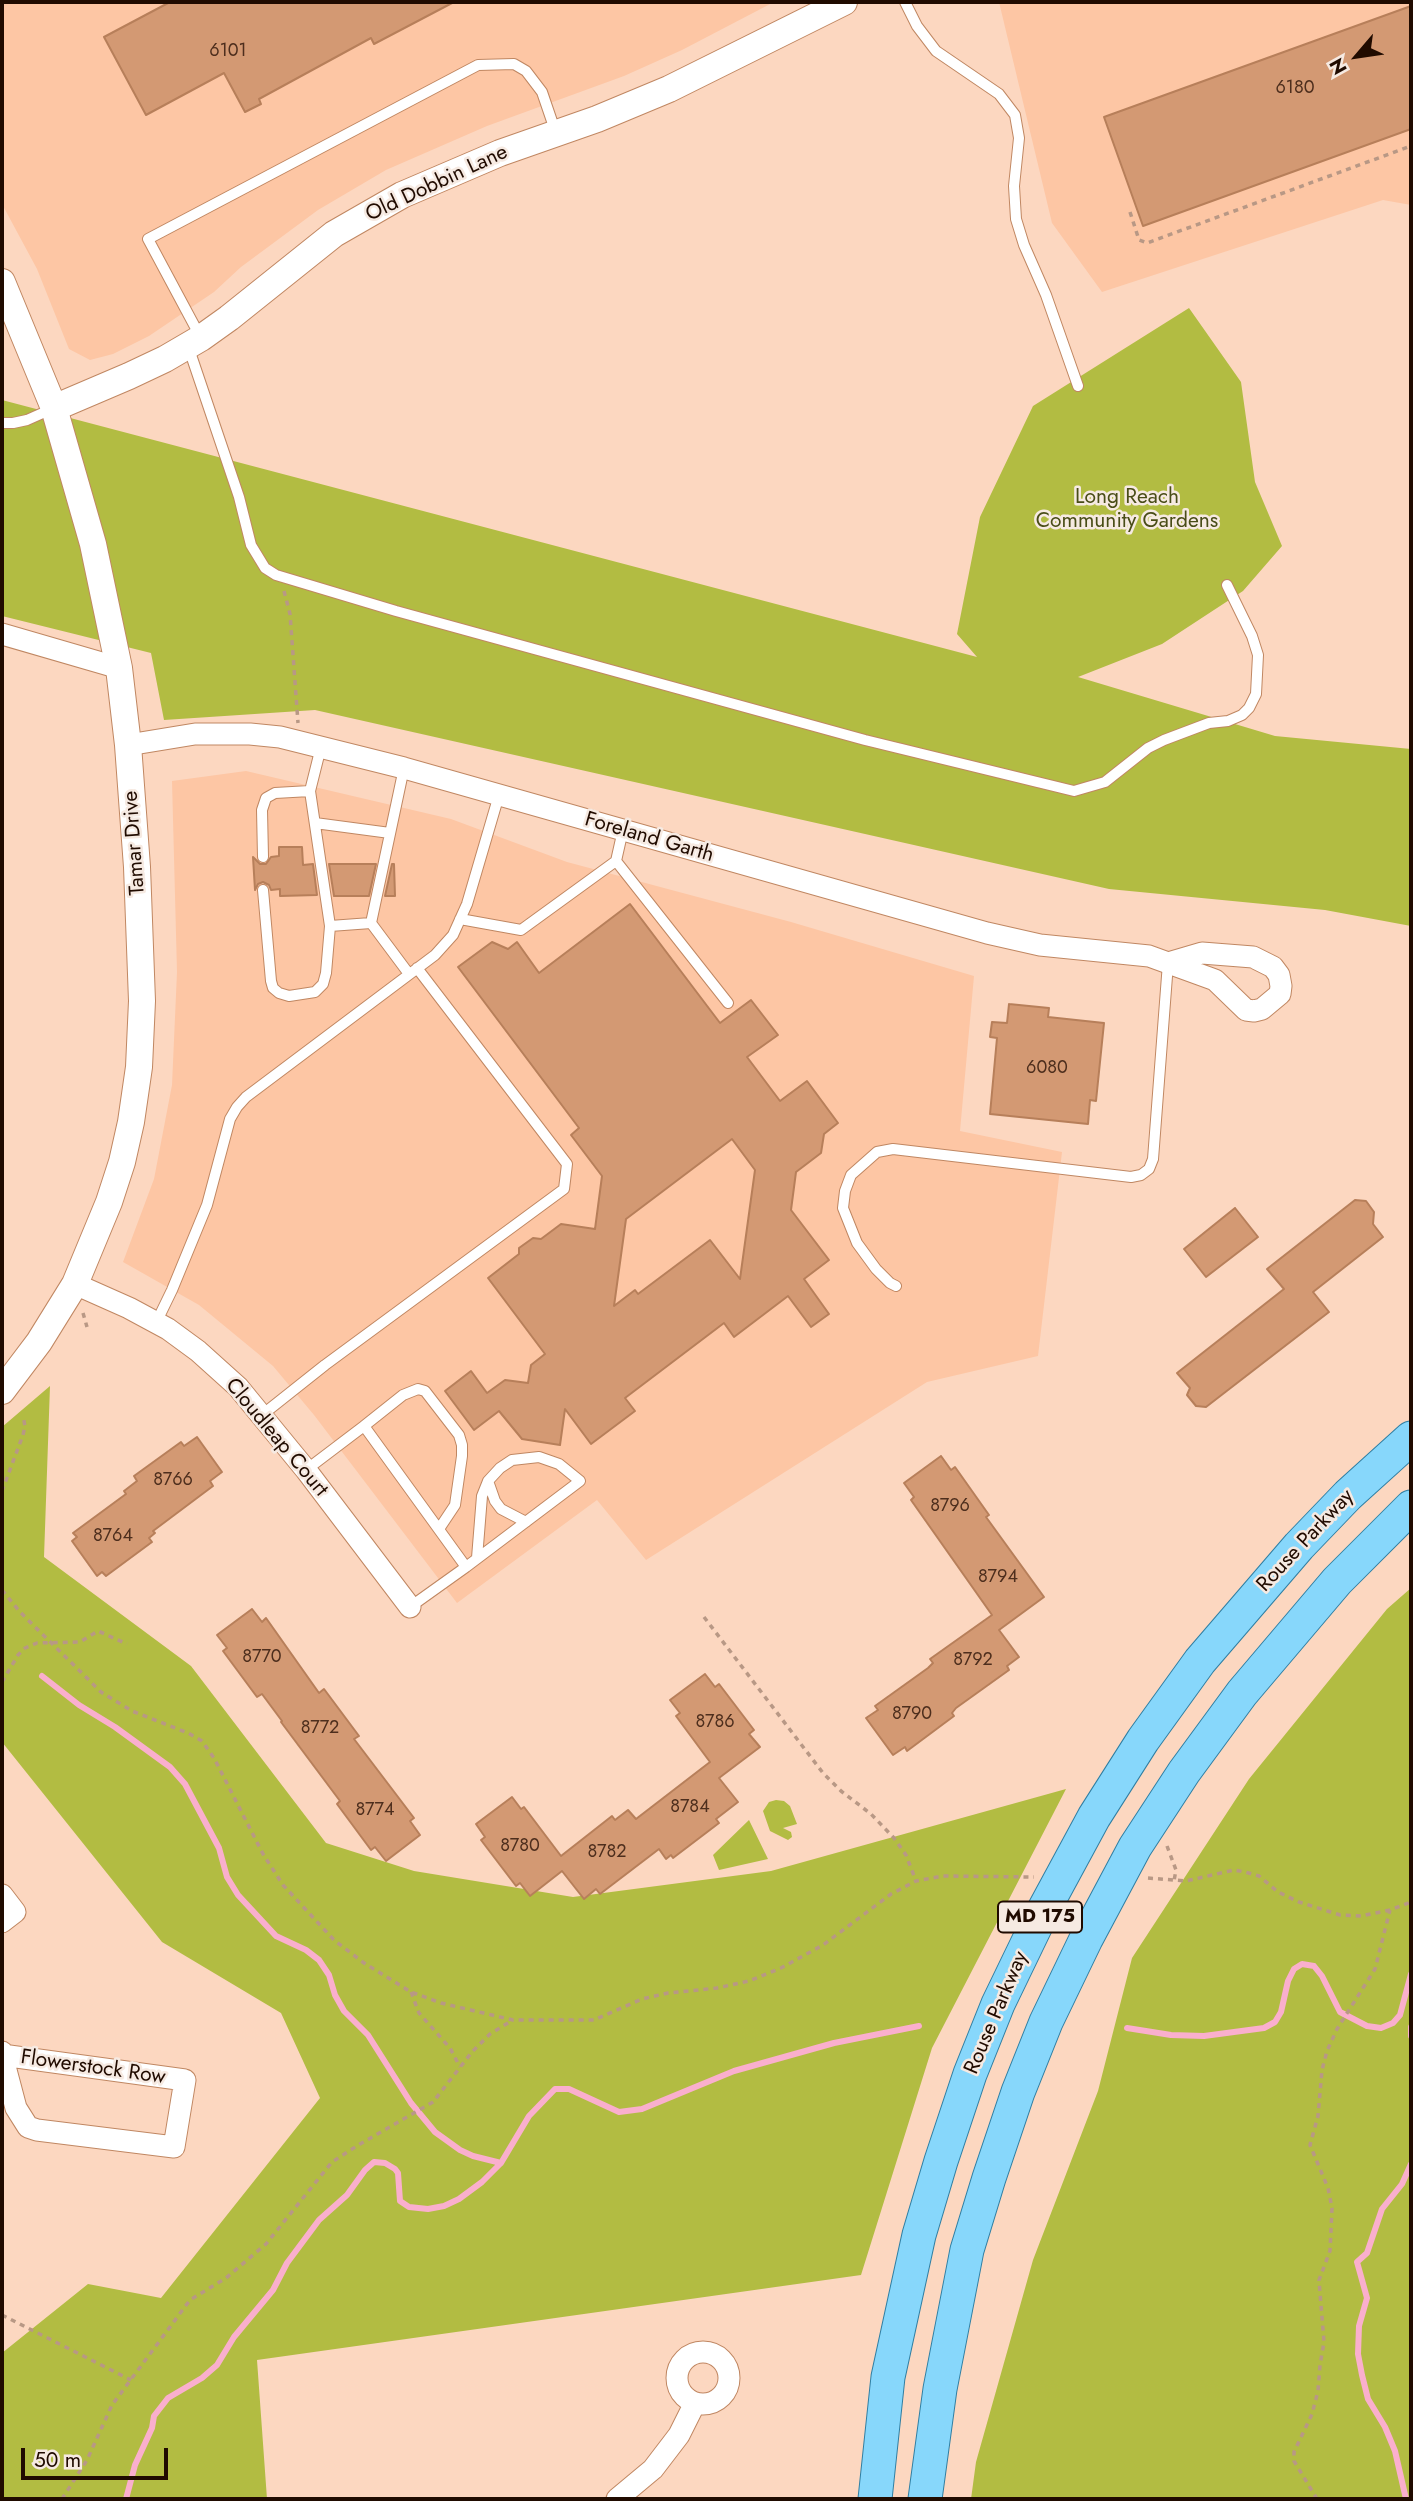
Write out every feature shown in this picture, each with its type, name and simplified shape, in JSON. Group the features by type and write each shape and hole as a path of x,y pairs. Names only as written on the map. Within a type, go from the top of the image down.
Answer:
{"main road":[{"name":"Rouse Parkway","path":"874,2499 888,2377 919,2235 970,2074 998,2004 1041,1915 1094,1817 1143,1740 1200,1661 1299,1546 1348,1495 1411,1438"},
{"name":"MD 175","path":"925,2499 942,2377 967,2250 1018,2092 1046,2022 1086,1939 1135,1847 1184,1772 1242,1693 1337,1581 1411,1507"}],"street":[{"name":"Old Dobbin Lane","path":"54,408 129,376 194,342 264,291 334,234 365,216 447,174 669,89 844,2"},
{"name":"Tamar Drive","path":"2,282 54,408 93,544 119,668 137,867 142,988 139,1067 122,1162 95,1239 75,1284 39,1342 2,1391"},
{"path":"2,634 119,668"},
{"name":"Foreland Garth","path":"128,745 195,734 222,733 250,734 299,742 404,768 987,933 1041,945 1149,956 1215,981 1246,1010 1262,1009 1280,994 1279,975 1273,967 1253,957 1202,953 1168,963"},
{"name":"Cloudleap Court","path":"75,1284 156,1322 198,1351 239,1387 410,1607"},
{"path":"2,1895 15,1912 2,1922"},
{"name":"Flowerstock Row","path":"2,2053 185,2080 174,2147 28,2127 16,2108 2,2053"},
{"path":"617,2499 653,2469 680,2435 695,2403"}],"lane":[{"path":"905,2 917,26 936,51 999,94 1015,115 1019,138 1014,186 1016,219 1078,386"},
{"path":"556,133 542,92 526,71 514,64 478,65 148,239 194,342 251,545 265,568 281,577 865,740 1074,791 1105,782 1147,748 1209,723 1228,721 1242,715 1249,708 1256,694 1258,655 1252,636 1227,585"},
{"path":"2,423 27,420 54,408"},
{"path":"263,890 274,988 289,996 315,992 323,984 326,973 330,926 310,791 321,747"},
{"path":"371,923 404,768"},
{"path":"263,857 262,810 266,798 275,793 310,791"},
{"path":"156,1322 207,1205 230,1119 237,1107 246,1097 435,955 453,934 467,904 499,796"},
{"path":"315,822 390,833"},
{"path":"460,919 522,930 616,861 623,830"},
{"path":"616,861 728,1003"},
{"path":"330,926 371,923"},
{"path":"262,1415 324,1365 564,1189 567,1164 413,971 371,923"},
{"path":"896,1286 876,1269 857,1243 843,1208 851,1175 877,1152 893,1149 1131,1177 1141,1175 1149,1169 1153,1159 1168,963"},
{"path":"306,1470 403,1395 418,1390 425,1391 458,1435 462,1445 455,1505 439,1529"},
{"path":"364,1426 466,1567"},
{"path":"410,1607 466,1567 580,1481 559,1464 539,1457 512,1460 500,1468 488,1481 482,1496 477,1558"},
{"path":"488,1481 501,1509 526,1522"}],"path":[{"path":"1129,212 1139,240 1147,243 1411,146"},
{"path":"281,577 290,614 299,742"},
{"path":"2,1491 25,1426 23,1416"},
{"path":"2,1590 101,1692 132,1712 202,1741 214,1758 263,1854 298,1903 334,1940 364,1964 411,1992 441,2003 513,2020 594,2020 642,1999 668,1993 717,1989 749,1981 781,1968 823,1945 891,1894 916,1881 943,1876 1034,1877"},
{"path":"704,1617 823,1773 871,1814 894,1838 906,1855 916,1881"},
{"path":"2,1682 18,1655 25,1648 37,1643 80,1642 98,1631 127,1644"},
{"path":"1142,1877 1186,1881 1234,1870 1259,1876 1278,1892 1299,1902 1340,1914 1362,1916 1411,1902"},
{"path":"1317,2499 1294,2461 1294,2452 1312,2414 1318,2391 1324,2342 1318,2290 1330,2251 1332,2208 1328,2188 1310,2145 1318,2116 1322,2070 1337,2029 1375,1969 1390,1910"},
{"path":"411,1992 419,2013 450,2048 460,2067"},
{"path":"62,2499 87,2460 112,2405 190,2300 226,2278 266,2244 332,2162 433,2102 490,2034 513,2020"},
{"path":"2,2315 131,2380"}],"shaded area":[{"path":"2,2 774,2 682,50 624,76 487,126 386,170 318,210 241,267 214,292 149,336 113,354 90,360 69,349 37,269 2,204"},
{"path":"999,2 1411,2 1411,205 1383,200 1102,292 1052,223"},
{"path":"246,771 451,819 567,862 791,922 974,976 960,1131 1062,1152 1038,1356 927,1382 646,1560 597,1500 457,1603 314,1415 273,1366 199,1305 123,1262 154,1179 172,1085 177,972 172,781"}],"green space":[{"name":"Long Reach Community Gardens","path":"1189,308 1241,382 1255,482 1282,546 1243,591 1162,644 1078,677 1275,736 1411,749 1411,926 1325,910 1109,889 315,710 164,720 151,653 2,616 2,400 977,657 957,634 980,517 1033,406"},
{"path":"50,1386 44,1557 191,1666 326,1843 414,1871 573,1897 771,1871 1066,1789 932,2048 861,2275 257,2360 267,2499 2,2499 2,2353 88,2284 161,2298 320,2098 281,2013 162,1942 2,1742 2,1427"},
{"path":"1411,1588 1411,2499 971,2499 976,2462 1033,2260 1098,2091 1132,1958 1249,1779 1387,1609"},
{"path":"784,1801 790,1806 797,1824 783,1828 791,1832 792,1837 788,1840 770,1831 763,1811 769,1802"},
{"path":"749,1820 768,1859 719,1870 713,1855"}],"building":[{"path":"170,2 454,2 374,44 371,38 259,99 261,104 245,112 224,73 146,115 104,37"},
{"path":"1411,6 1411,129 1143,226 1104,117"},
{"path":"279,847 302,847 303,865 313,864 317,895 280,896 280,889 271,890 269,885 263,882 258,884 255,890 253,857 260,864 266,864 271,857 279,856"},
{"path":"329,864 376,864 369,896 334,896"},
{"path":"392,864 395,896 385,896"},
{"path":"630,904 720,1023 751,1000 778,1035 747,1057 780,1101 807,1081 838,1123 824,1134 821,1153 796,1172 791,1210 829,1260 804,1279 829,1314 811,1327 788,1296 734,1337 724,1323 625,1398 635,1411 591,1444 565,1409 560,1445 522,1439 499,1411 474,1430 445,1391 471,1371 487,1393 505,1380 528,1383 531,1365 545,1354 488,1278 519,1254 519,1248 533,1238 541,1239 561,1224 595,1229 602,1176 571,1135 579,1128 458,967 492,942 508,949 517,942 539,973","holes":["732,1139 755,1170 740,1279 710,1240 638,1294 635,1290 614,1306 626,1219"]},
{"path":"1009,1004 1049,1008 1048,1017 1104,1023 1096,1101 1090,1100 1088,1124 990,1114 997,1038 990,1037 992,1022 1007,1023"},
{"path":"1355,1200 1366,1201 1374,1212 1373,1224 1383,1237 1313,1292 1329,1312 1206,1407 1196,1406 1187,1395 1190,1388 1177,1373 1284,1289 1267,1269"},
{"path":"1235,1208 1258,1237 1206,1277 1184,1249"},
{"path":"197,1437 222,1472 210,1481 213,1486 153,1531 155,1533 149,1538 152,1542 106,1576 102,1572 97,1576 72,1541 77,1537 73,1533 126,1494 124,1491 137,1481 134,1476 181,1442 184,1446"},
{"path":"941,1456 951,1470 955,1467 989,1515 986,1517 1044,1597 999,1630 1019,1657 1007,1666 1009,1670 956,1708 952,1713 954,1716 907,1751 905,1747 893,1755 866,1718 878,1710 875,1706 928,1668 933,1663 930,1659 992,1615 911,1500 914,1497 904,1483"},
{"path":"252,1609 262,1622 266,1618 319,1693 324,1689 359,1736 354,1739 414,1818 410,1821 420,1835 386,1861 375,1847 371,1850 337,1804 340,1801 262,1694 257,1697 223,1651 227,1648 217,1635"},
{"path":"705,1674 715,1687 719,1684 754,1730 749,1734 760,1747 719,1778 738,1802 716,1819 719,1823 673,1858 671,1855 666,1859 659,1849 600,1894 596,1889 584,1899 562,1871 530,1896 520,1883 516,1886 481,1840 485,1837 476,1824 512,1797 521,1809 524,1807 561,1856 612,1816 615,1820 628,1810 636,1819 710,1762 676,1716 680,1713 670,1700"}],"waterway":[{"path":"42,1676 79,1705 170,1767 185,1784 219,1848 227,1877 238,1895 276,1936 306,1950 319,1960 329,1975 335,1995 344,2011 368,2035 411,2103 435,2132 460,2150 501,2163"},
{"path":"1127,2028 1171,2035 1204,2036 1264,2028 1275,2022 1281,2012 1288,1981 1294,1969 1302,1964 1314,1966 1322,1976 1340,2012 1367,2026 1381,2028 1393,2023 1400,2015 1411,1974"},
{"path":"126,2499 135,2465 152,2428 154,2416 168,2398 202,2378 217,2365 234,2337 273,2290 287,2263 319,2220 347,2195 374,2162 385,2163 395,2169 398,2173 400,2201 409,2207 428,2209 444,2206 482,2182 501,2163 529,2116 555,2089 569,2089 619,2112 642,2109 734,2071 834,2043 919,2026"},
{"path":"1411,2027 1411,2036"},
{"path":"1406,2499 1395,2451 1385,2427 1368,2399 1362,2375 1358,2354 1359,2326 1367,2298 1357,2262 1367,2253 1382,2209 1402,2184 1411,2164"}]}
